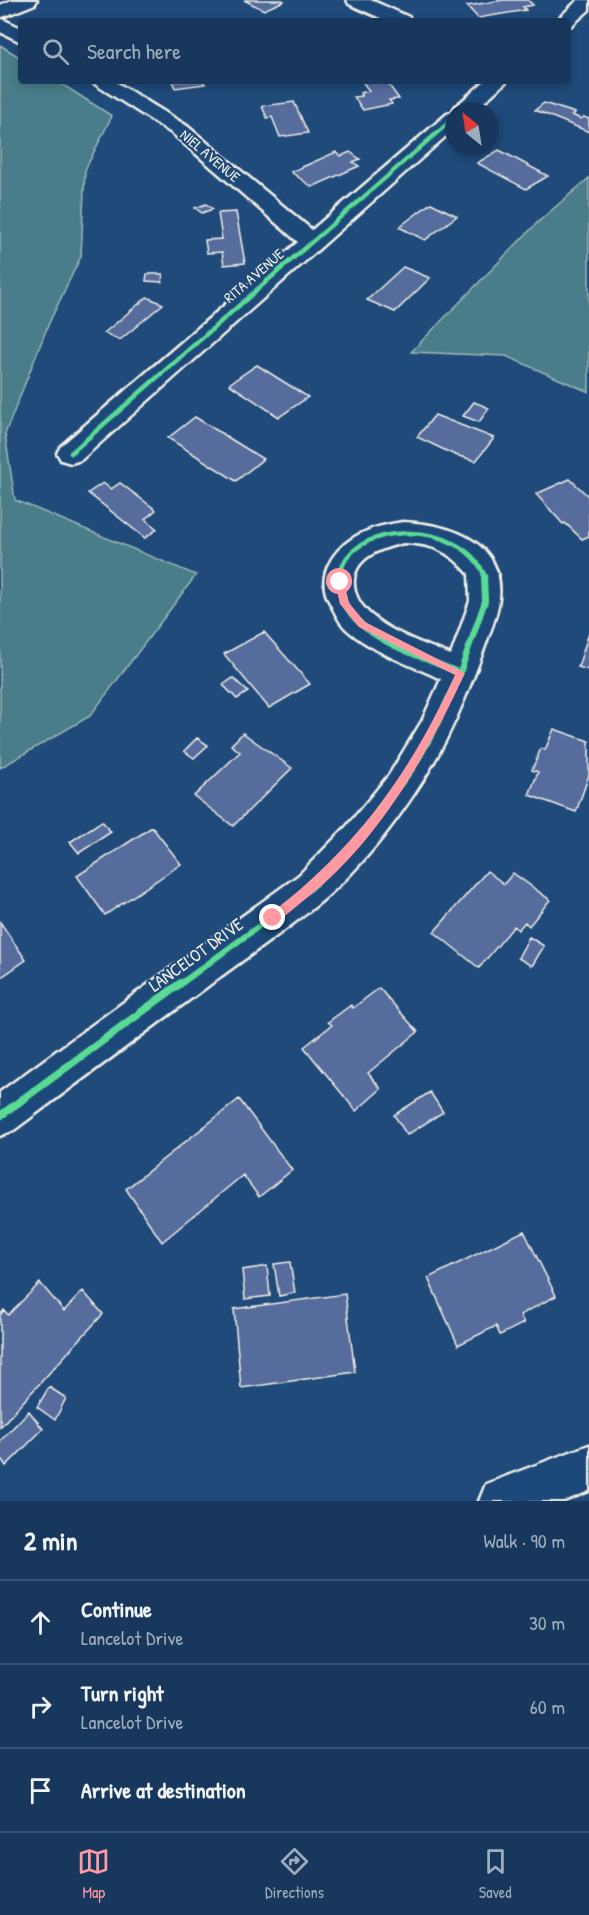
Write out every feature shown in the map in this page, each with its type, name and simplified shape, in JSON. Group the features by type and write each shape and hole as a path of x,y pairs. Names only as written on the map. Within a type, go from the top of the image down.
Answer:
{"street":[{"path":"0,12 28,0"},
{"path":"356,0 395,18"},
{"path":"569,18 589,0"},
{"path":"0,24 18,34"},
{"name":"NIEL AVENUE","path":"105,84 180,130 312,242"},
{"path":"472,102 494,84"},
{"name":"RITA AVENUE","path":"71,453 445,126"},
{"name":"LANCELOT DRIVE","path":"0,1116 312,887 346,854 403,783 438,721 460,673 485,602 485,578 480,566 462,547 435,534 420,531 390,532 364,543 346,560 340,582 341,594 352,615 374,632 460,673"},
{"path":"503,1501 589,1468"}],"green space":[{"path":"0,45 18,56 18,84 62,84 112,116 85,170 81,256 49,323 5,434 15,500 196,575 90,716 0,768"},
{"path":"589,178 589,392 506,356 411,352 538,222"}],"building":[{"path":"244,0 282,0 284,1 264,10"},
{"path":"503,0 528,0 533,5 523,7 526,10 478,18 467,6"},
{"path":"173,84 205,84 175,88"},
{"path":"364,84 388,84 399,99 389,100 392,104 363,110 354,97 362,96 360,93 369,91"},
{"path":"294,102 308,133 280,137 272,117 267,118 262,106"},
{"path":"544,103 575,113 572,115 581,119 584,117 589,119 589,132 535,110"},
{"path":"499,150 548,176 526,189 477,163 489,156 499,156"},
{"path":"336,152 341,156 350,152 360,159 353,162 359,166 312,187 291,172"},
{"path":"431,203 457,216 425,240 399,227"},
{"path":"206,204 213,209 202,213 195,208"},
{"path":"236,212 245,263 224,265 222,252 207,253 205,240 222,239 218,213"},
{"path":"403,267 430,278 395,312 367,300"},
{"path":"147,274 163,274 162,282 146,281"},
{"path":"147,297 163,304 120,340 104,333"},
{"path":"257,365 308,397 279,417 229,384"},
{"path":"474,402 489,408 479,422 463,416"},
{"path":"435,415 494,438 476,461 455,455 417,437"},
{"path":"195,417 263,459 236,481 168,438"},
{"path":"570,479 589,497 589,536 582,539 565,523 563,524 536,494"},
{"path":"103,483 111,489 120,483 156,510 145,519 157,529 145,538 88,493"},
{"path":"264,632 310,684 269,708 224,654"},
{"path":"589,633 589,670 578,667"},
{"path":"233,678 248,692 237,699 223,685"},
{"path":"554,729 589,741 589,775 576,812 529,795 538,772 532,770 541,748 545,750"},
{"path":"243,733 292,768 233,826 194,796 240,752 231,745"},
{"path":"197,738 208,745 194,758 184,751"},
{"path":"102,821 111,832 79,853 70,842"},
{"path":"152,827 181,864 105,915 77,876"},
{"path":"487,871 504,884 513,873 550,900 529,926 525,922 518,930 514,926 479,968 434,932"},
{"path":"0,922 26,960 0,978"},
{"path":"529,937 544,946 532,966 518,958"},
{"path":"379,988 418,1032 368,1073 381,1089 356,1111 304,1047 332,1025 328,1022 351,1005 353,1008"},
{"path":"430,1092 443,1112 407,1135 394,1115"},
{"path":"239,1099 292,1170 259,1197 243,1175 162,1242 126,1189"},
{"path":"524,1231 556,1296 520,1315 524,1323 500,1335 496,1326 458,1345 428,1278"},
{"path":"290,1262 295,1293 279,1296 274,1264"},
{"path":"267,1266 270,1296 245,1299 242,1270"},
{"path":"40,1283 64,1311 83,1291 103,1314 0,1427 0,1315 4,1310 8,1315"},
{"path":"345,1294 355,1372 241,1388 234,1309"},
{"path":"49,1387 66,1398 55,1420 37,1407"},
{"path":"29,1411 43,1429 6,1466 0,1457 0,1441"}],"cycle path":[{"path":"71,453 445,126"},
{"path":"0,1116 312,887 370,825 413,768 434,731 460,673 485,601 485,577 479,565 458,544 431,534 403,532 376,539 354,552 340,570 339,592 352,616 374,633 460,673"}],"route":[{"path":"273,918 312,887 346,854 375,820 403,783 438,721 460,673 362,624 345,604 340,582"}]}
